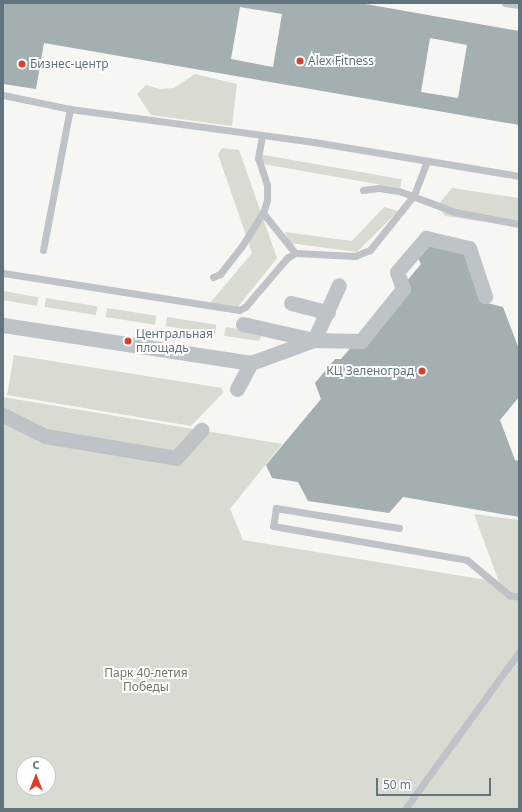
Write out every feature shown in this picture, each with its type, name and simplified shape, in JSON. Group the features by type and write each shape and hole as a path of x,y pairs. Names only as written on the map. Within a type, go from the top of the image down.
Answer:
{"street":[{"path":"243,324 314,340 361,341 403,289 398,272 406,256 426,238 450,241 469,248 480,270 485,296"},
{"path":"3,325 251,363 314,340 339,285"},
{"path":"291,303 328,312"},
{"path":"237,389 251,363"},
{"path":"3,415 45,436 162,462 176,458 201,430"}],"lane":[{"path":"505,3 519,5"},
{"path":"3,95 70,108 519,176"},
{"path":"43,250 70,108"},
{"path":"213,277 220,274 238,251 263,213 267,200 267,185 258,158 262,136"},
{"path":"3,273 235,311 245,307 287,258 295,254 355,256 364,254 384,236 414,195 427,161"},
{"path":"363,190 380,188 414,195 455,212 519,224"},
{"path":"263,213 295,254"},
{"path":"399,528 276,508 274,526 468,560 509,595 519,597"},
{"path":"405,809 519,652"}],"green space":[{"path":"195,74 237,84 232,126 151,115 137,94 146,85 160,89 174,88"},
{"path":"222,148 239,150 277,258 234,312 210,303 252,253 218,154"},
{"path":"258,154 402,179 400,188 256,163"},
{"path":"452,188 519,198 519,227 445,216 438,205"},
{"path":"384,207 398,211 357,252 289,243 285,232 352,241"},
{"path":"3,291 38,297 37,306 3,300"},
{"path":"46,298 97,306 96,315 45,307"},
{"path":"107,308 156,316 155,325 106,317"},
{"path":"167,317 216,325 215,334 166,326"},
{"path":"226,327 263,333 259,341 224,336"},
{"path":"14,355 222,388 223,393 191,426 7,395"},
{"name":"Парк 40-летия Победы","path":"3,397 282,444 230,509 243,540 499,582 474,514 519,520 519,809 3,809"}],"building":[{"path":"3,3 360,3 519,31 519,125 44,43 36,89 3,84","holes":["240,7 282,14 273,67 231,59","430,38 467,45 458,98 421,92"]},
{"name":"КЦ Зеленоград","path":"429,244 464,252 480,301 503,307 519,349 519,397 500,420 515,460 519,461 519,517 403,497 389,513 308,501 298,482 272,478 266,465 321,399 315,383 335,359 341,359 421,264 418,258"}],"place":[{"name":"Alex Fitness","path":"300,61"},
{"name":"Бизнес-центр","path":"22,64"},
{"name":"Центральная площадь","path":"128,341"},
{"name":"КЦ Зеленоград","path":"422,371"}]}
